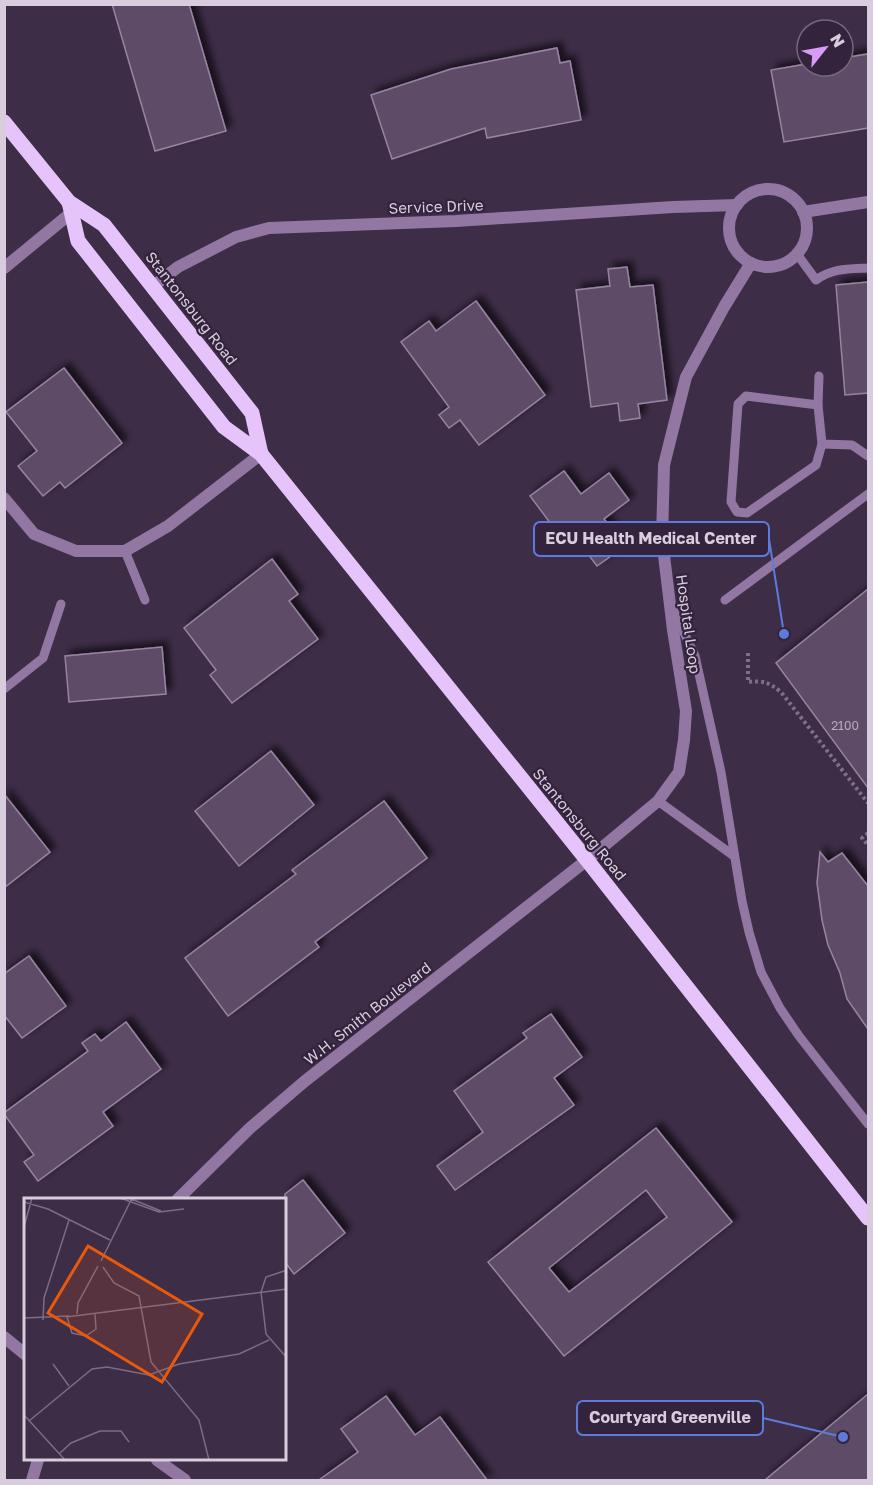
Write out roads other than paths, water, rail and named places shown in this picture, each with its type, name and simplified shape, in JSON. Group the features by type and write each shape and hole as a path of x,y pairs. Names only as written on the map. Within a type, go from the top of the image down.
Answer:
{"main road":[{"name":"Stantonsburg Road","path":"4,122 70,207 104,225 252,413 261,454"},
{"name":"Stantonsburg Road","path":"70,207 78,241 224,427 261,454 587,860 868,1218"}],"street":[{"path":"762,189 788,194 799,203 804,212 807,220 807,233 804,245 787,262 763,267 751,263 742,256 730,237 732,215 737,205 744,198 762,189"},
{"path":"804,212 868,202"},
{"name":"Service Drive","path":"152,287 178,267 236,237 269,228 456,221 737,205"},
{"path":"4,268 70,207"},
{"name":"Hospital Loop","path":"587,860 658,801 678,772 687,711 662,539 664,465 686,377 751,263"},
{"path":"4,498 34,534 76,552 125,551 168,526 261,454"},
{"name":"W.H. Smith Boulevard","path":"179,1198 250,1128 305,1081 587,860"},
{"path":"4,1337 24,1353"},
{"path":"32,1480 38,1461"},
{"path":"158,1461 185,1480"}],"lane":[{"path":"797,254 816,280 826,273 837,270 868,268"},
{"path":"818,405 746,396 738,404 731,502 737,512 747,513 816,465 822,444 818,405 819,376"},
{"path":"822,444 852,445 868,456"},
{"path":"725,600 868,494"},
{"path":"125,551 145,600"},
{"path":"669,599 695,656 722,772 734,856 749,932 761,972 780,1008 799,1036 868,1124"},
{"path":"4,689 42,658 61,604"},
{"path":"658,801 734,856"}],"place":[{"name":"ECU Health Medical Center","path":"784,634"},
{"name":"Courtyard Greenville","path":"843,1437"}]}
